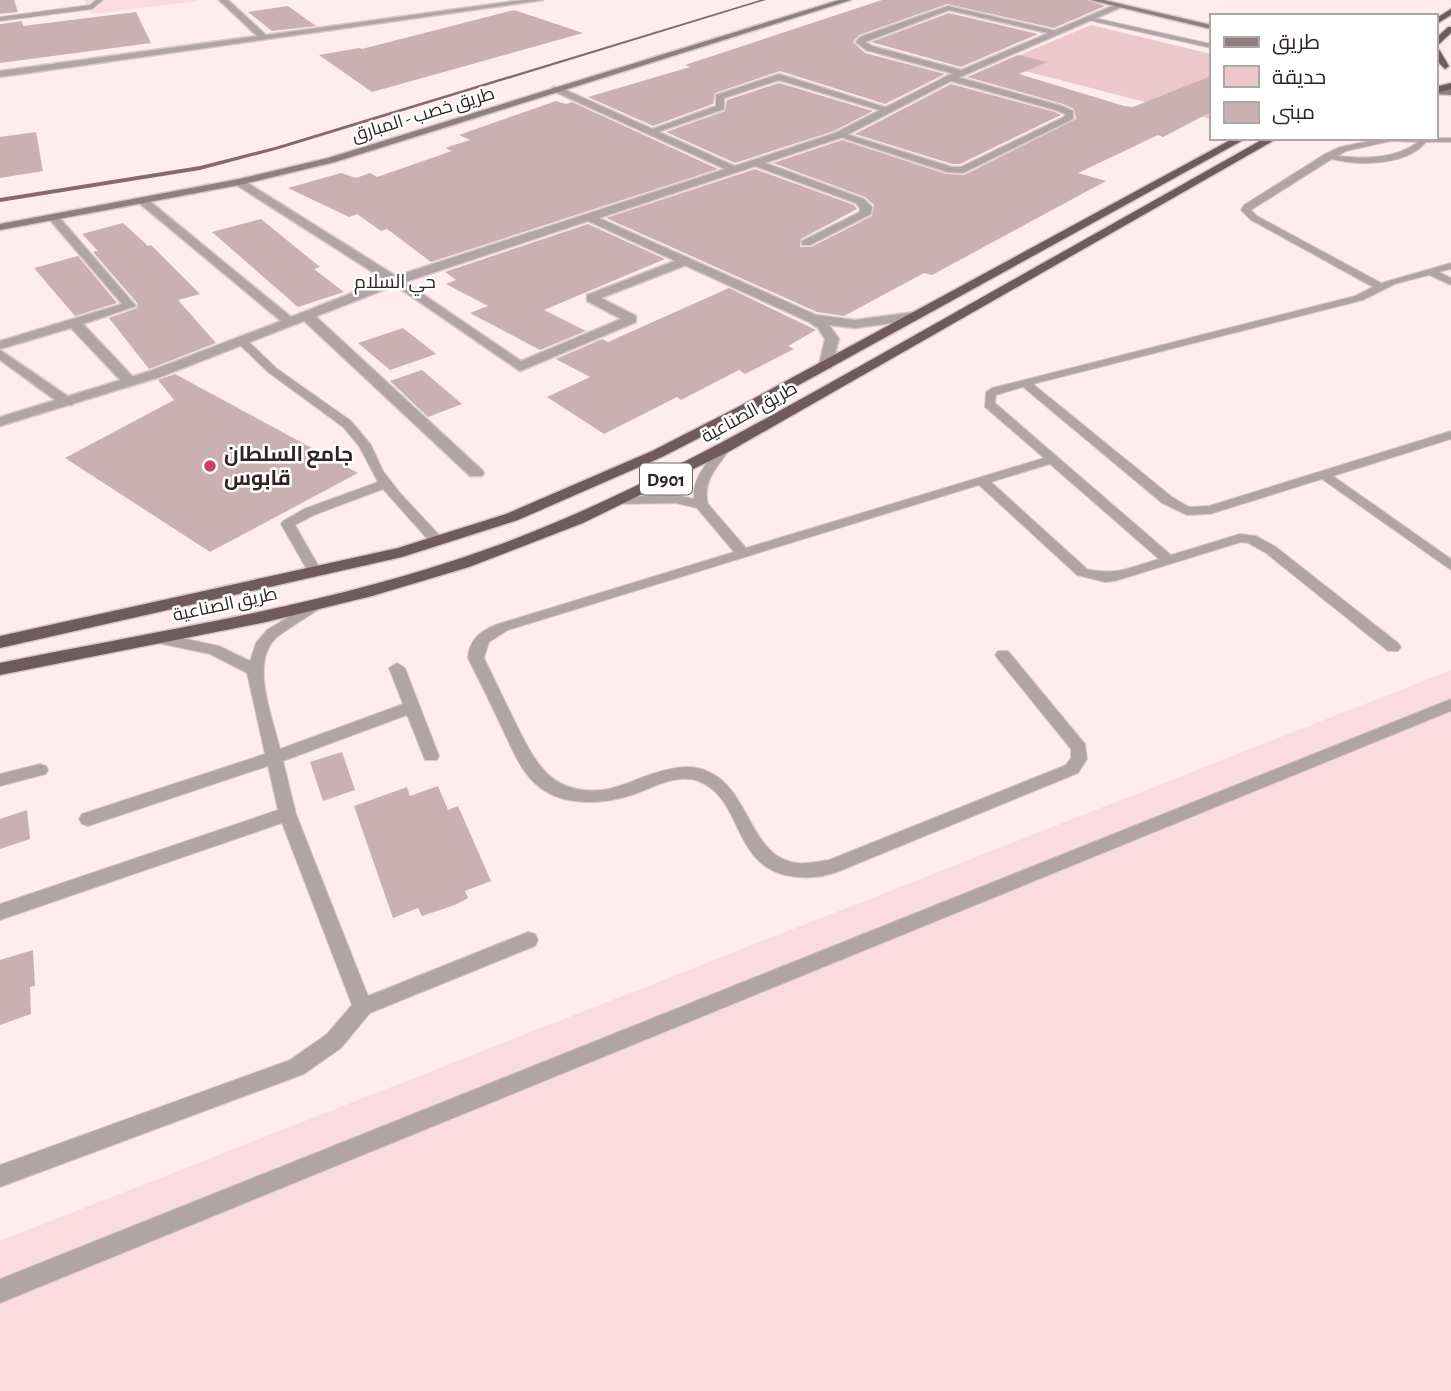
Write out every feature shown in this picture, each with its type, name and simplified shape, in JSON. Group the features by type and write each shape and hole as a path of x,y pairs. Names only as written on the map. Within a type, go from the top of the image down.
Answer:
{"highway":[{"path":"1437,44 1451,29"},
{"name":"طريق الصناعية","path":"0,642 402,552 512,517 701,432 1238,140"},
{"name":"طريق الصناعية","path":"0,669 314,606 448,568 620,500 725,448 1269,140"}],"main road":[{"name":"طريق خصب - المبارق","path":"0,227 239,182 331,160 847,0"},
{"path":"1094,0 1210,27"}],"street":[{"path":"223,0 264,38"},
{"path":"0,74 539,0"},
{"path":"0,422 130,382 395,281 839,135 950,78 1120,6"},
{"path":"962,73 869,48 860,42 863,38 948,8 1056,33"},
{"path":"652,131 721,107 719,97 779,77 889,110"},
{"path":"839,135 951,170 963,170 1068,119 1070,113 950,78"},
{"path":"556,89 736,170"},
{"path":"756,163 860,201 866,207 865,214 806,243"},
{"path":"239,182 395,281 520,367 631,319 591,298 685,261"},
{"path":"143,201 290,323"},
{"path":"588,217 814,319 823,325 832,339 826,365"},
{"path":"0,345 130,306 54,218"},
{"path":"307,316 476,473"},
{"path":"814,319 855,324 915,316"},
{"path":"73,323 130,382"},
{"path":"0,354 67,402"}],"lane":[{"path":"0,19 92,7 100,0"},
{"path":"0,11 24,8 26,16"},
{"path":"1090,19 1210,46"},
{"path":"1368,140 1373,142"},
{"path":"1381,287 1254,218 1246,210 1251,204 1328,156 1343,149 1386,140"},
{"path":"1328,156 1346,161 1364,161 1413,150 1423,140"},
{"path":"1169,560 989,404 988,398 996,390 1359,298 1381,287 1451,267"},
{"path":"1431,272 1451,282"},
{"path":"242,341 272,370 346,424 365,445 386,483 436,540"},
{"path":"1024,383 1167,500 1187,511 1210,510 1449,438"},
{"path":"725,448 702,480 699,497 702,505 743,553"},
{"path":"1003,655 1079,748 1079,760 1072,769 813,872 793,871 775,864 760,853 720,785 703,775 683,773 603,796 563,792 546,784 534,773 526,760 476,658 476,650 484,636 503,627 1052,459"},
{"path":"1324,475 1451,566"},
{"path":"981,480 1082,572 1105,578 1240,538 1262,543 1393,647"},
{"path":"315,572 288,524 309,512 386,483"},
{"path":"620,500 676,499 702,505"},
{"path":"314,606 272,634 264,643 254,670 287,814 363,1007"},
{"path":"159,638 214,649 254,670"},
{"path":"397,668 431,756"},
{"path":"0,1291 1451,705"},
{"path":"88,818 273,758 412,707"},
{"path":"0,780 40,770"},
{"path":"0,912 287,814"},
{"path":"0,1176 297,1067 322,1054 342,1036 363,1007 528,940"}],"shaded area":[{"path":"84,0 198,0 199,1 92,14"},
{"path":"1451,670 1451,1391 0,1391 0,1241"}],"green space":[{"path":"1091,25 1210,54 1210,119 998,64"}],"building":[{"path":"0,0 14,0 18,12 0,14"},
{"path":"882,0 1087,0 1105,6 1054,28 947,4 859,35 853,42 865,53 945,74 885,104 780,71 715,93 713,104 653,126 588,97 690,67 685,65"},
{"path":"288,6 316,26 272,31 248,12"},
{"path":"514,10 583,33 372,92 319,55 362,49"},
{"path":"136,12 151,43 0,63 0,24 22,21 23,26"},
{"path":"949,13 1038,34 961,67 871,42"},
{"path":"1018,55 1047,62 1019,74 1133,107 1210,76 1210,113 1163,137 1158,135 1078,173 1106,181 932,275 924,273 844,316 817,312 606,218 755,169 854,205 857,209 801,239 800,247 811,247 872,216 874,205 865,197 773,163 842,140 946,174 964,175 1076,119 1074,109 1063,104 967,77"},
{"path":"779,83 873,111 834,131 735,163 666,132 725,111 727,100"},
{"path":"951,84 1061,115 960,164 952,164 855,134"},
{"path":"556,101 566,104 572,102 718,169 431,262 387,229 381,231 357,214 349,217 288,188 341,173 356,178 370,173 377,177 452,151 445,148 470,140 459,135"},
{"path":"36,132 43,171 0,178 0,137"},
{"path":"261,219 320,267 314,269 344,292 298,307 212,232"},
{"path":"123,223 148,246 151,245 200,294 178,300 216,343 149,369 109,318 137,308 138,304 93,252 98,251 82,234"},
{"path":"588,224 665,259 544,310 586,331 540,350 470,313 488,306 446,284 456,280 445,272"},
{"path":"78,256 117,303 75,316 34,268"},
{"path":"729,288 816,330 788,346 794,349 745,374 739,370 681,400 677,397 604,434 547,397 590,377 556,359 602,339 608,342"},
{"path":"403,328 436,354 390,370 358,343"},
{"path":"422,370 462,404 428,417 390,381"},
{"name":"جامع السلطان قابوس","path":"175,374 358,473 210,552 65,458 174,400 158,380"},
{"path":"342,752 355,790 323,801 310,762"},
{"path":"438,786 448,810 458,806 491,881 465,891 468,898 455,905 422,916 418,908 393,918 354,806 407,787 410,796"},
{"path":"27,810 30,839 0,849 0,819"},
{"path":"33,950 35,986 30,987 31,1014 0,1025 0,960"}],"waterway":[{"path":"0,200 200,168 277,148 764,0"}],"place":[{"name":"جامع السلطان قابوس","path":"210,466"}],"district":[{"name":"حي السلام","path":"395,281"}]}
